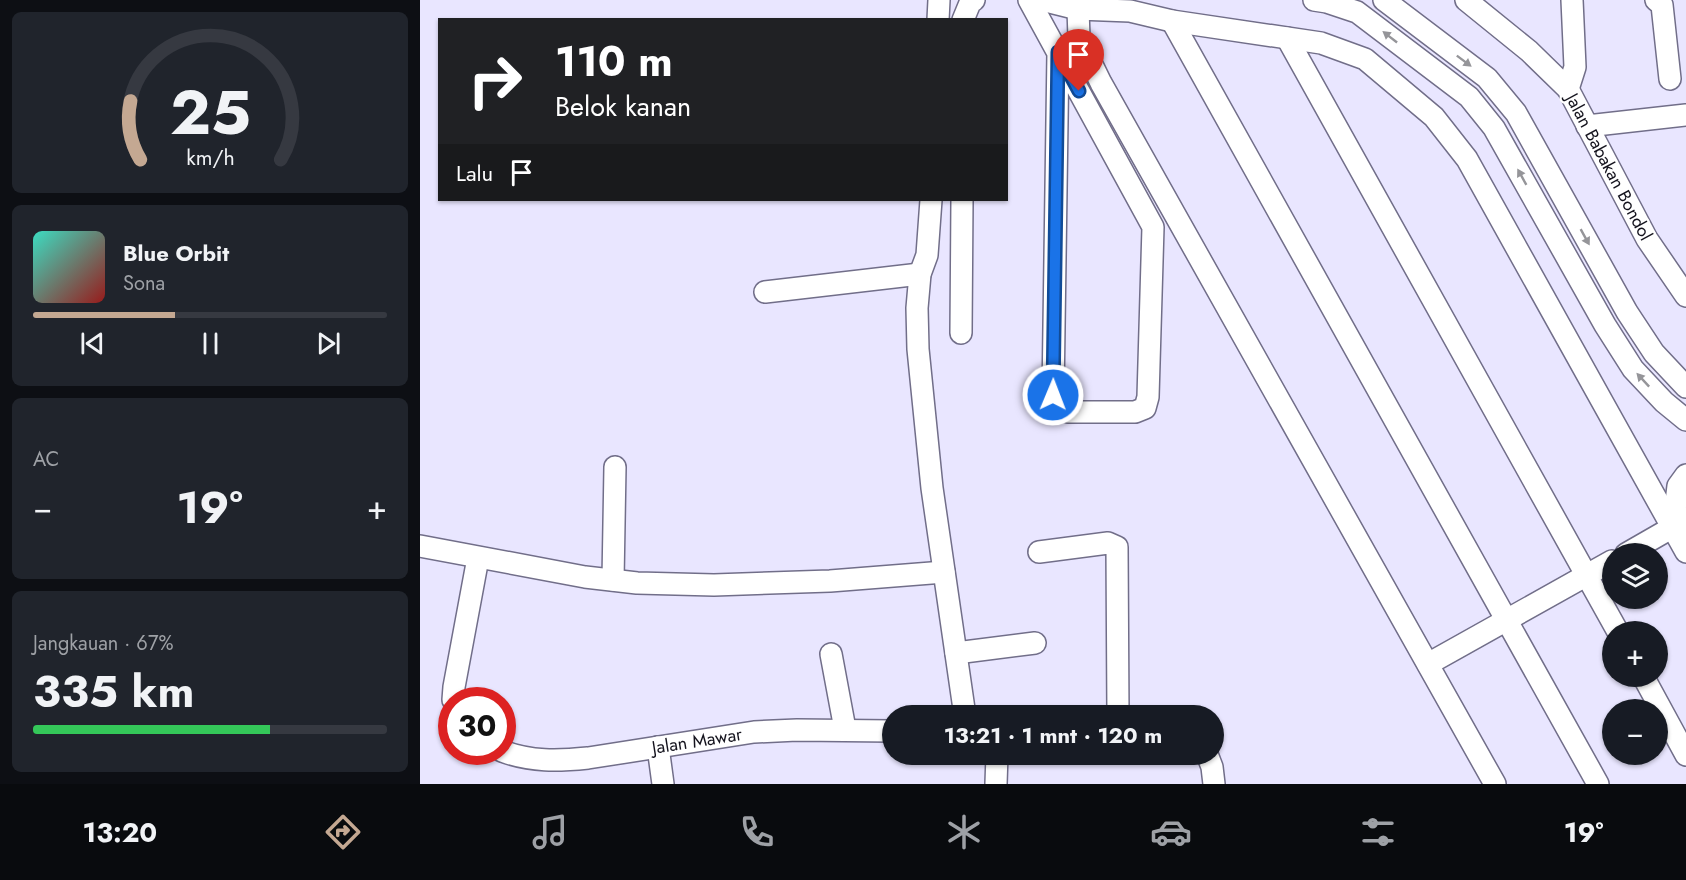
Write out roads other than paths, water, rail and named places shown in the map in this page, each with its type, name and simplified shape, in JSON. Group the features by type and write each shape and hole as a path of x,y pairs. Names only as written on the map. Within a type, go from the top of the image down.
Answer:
{"street":[{"path":"938,18 939,0"},
{"path":"964,18 970,3 974,0"},
{"path":"1029,0 1058,52 1153,227 1148,397 1145,408 1135,412 1068,412 1057,407 1053,395 1058,52"},
{"path":"1042,0 1078,9 1130,11 1172,21 1321,43 1365,59 1434,117 1467,159 1679,523"},
{"path":"1314,0 1357,12 1469,97 1494,128 1605,325 1633,369 1664,402 1686,420"},
{"path":"1384,0 1487,78 1515,113 1627,312 1653,353 1686,387"},
{"path":"1568,89 1575,67 1572,0"},
{"path":"1656,0 1662,5 1670,79"},
{"name":"Jalan Babakan Bondol","path":"1476,4 1568,89 1647,239 1686,296"},
{"path":"1078,9 1079,38 1089,60 1495,784"},
{"path":"1172,21 1598,784"},
{"path":"1287,38 1612,621"},
{"path":"1587,126 1686,115"},
{"path":"1542,212 1564,200"},
{"path":"931,201 927,255 920,274 917,308 918,349 926,443 964,705"},
{"path":"961,333 962,201"},
{"path":"1153,227 1175,216"},
{"path":"765,292 920,274"},
{"path":"613,580 615,467"},
{"path":"1686,475 1678,486 1679,523 1686,552"},
{"path":"1645,543 1679,523"},
{"path":"1039,552 1108,543 1117,547 1118,705"},
{"path":"420,546 478,558 637,583 714,585 830,581 944,572"},
{"path":"454,687 478,558"},
{"path":"1428,664 1602,567"},
{"path":"957,653 1035,642"},
{"path":"831,654 845,729"},
{"path":"1649,687 1686,754"},
{"name":"Jalan Mawar","path":"516,755 534,760 563,760 754,732 882,730"},
{"path":"657,747 663,784"},
{"path":"996,784 997,765"},
{"path":"1211,765 1214,784"}]}
